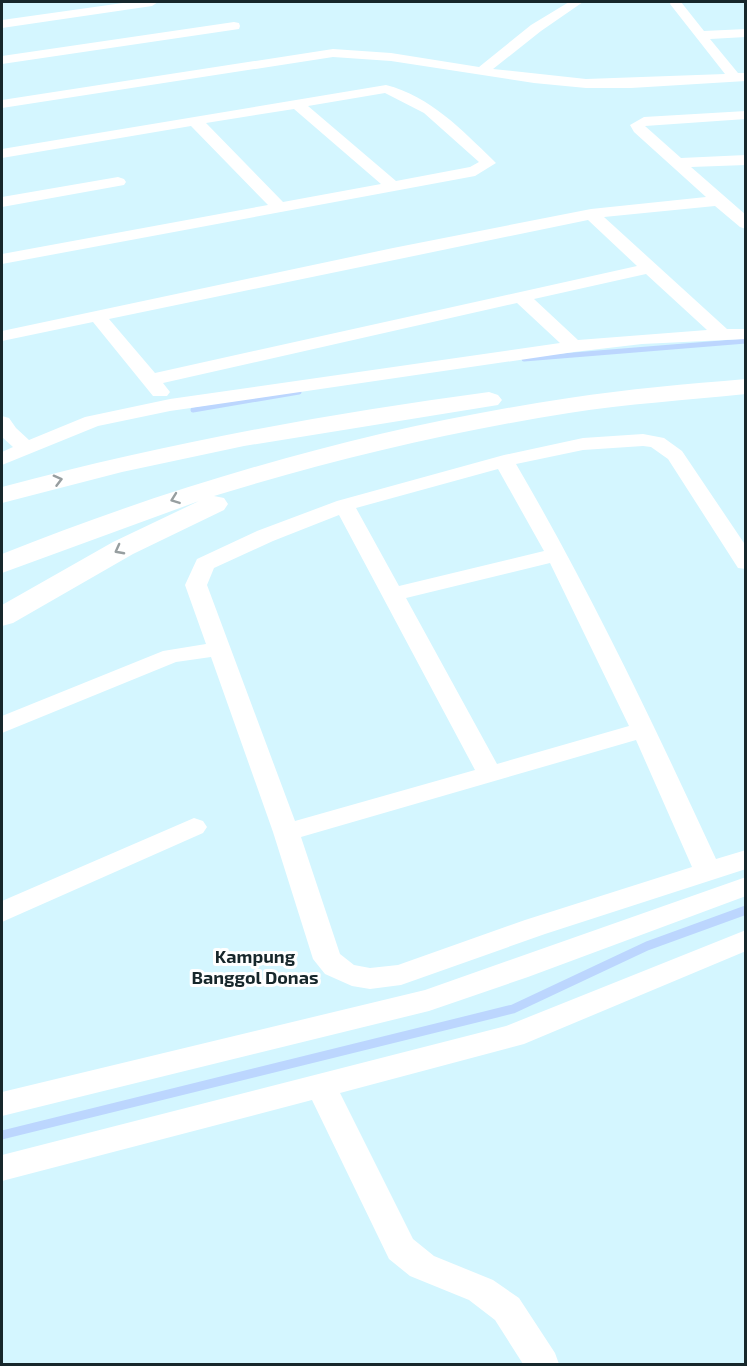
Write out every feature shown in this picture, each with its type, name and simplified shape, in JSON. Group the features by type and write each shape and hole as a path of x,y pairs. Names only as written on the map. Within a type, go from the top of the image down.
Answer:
{"main road":[{"path":"2,495 101,469 223,442 380,414 746,369"},
{"path":"2,564 194,492 325,455 487,419 548,408 746,386"},
{"path":"2,540 165,482 272,450 383,425 588,387"},
{"path":"2,617 123,548 254,485 325,455"}],"street":[{"path":"2,24 152,2"},
{"path":"482,71 536,28 576,2"},
{"path":"676,4 740,77"},
{"path":"2,60 234,26"},
{"path":"701,35 746,33"},
{"path":"2,104 333,53 381,56 564,82 605,83 740,77"},
{"path":"2,153 386,89 410,97 446,123 488,163 476,171 2,259"},
{"path":"297,104 393,186"},
{"path":"746,116 644,121 637,125 680,163 717,201 746,224"},
{"path":"195,121 280,208"},
{"path":"680,163 746,160"},
{"path":"2,202 118,182"},
{"path":"2,336 591,214 717,201"},
{"path":"591,214 722,335"},
{"path":"150,380 650,268"},
{"path":"520,296 574,346"},
{"path":"98,315 170,405"},
{"path":"2,459 92,421 170,405 574,346 642,339 746,334"},
{"path":"2,422 8,432 26,448"},
{"path":"746,563 675,455 657,442 643,440 583,444 504,460 344,505 265,536 205,564 196,585 286,832 327,959 339,971 362,979 380,979 401,975 536,927 746,859"},
{"path":"504,460 531,507 644,730 708,871"},
{"path":"344,505 489,774"},
{"path":"392,595 555,555"},
{"path":"2,725 171,656 219,649"},
{"path":"286,832 644,730"},
{"path":"2,912 194,827"},
{"path":"2,1104 280,1038 429,999 518,970 746,886"},
{"path":"2,1168 513,1036 746,940"},
{"path":"321,1086 401,1249 422,1266 481,1290 507,1309 542,1365"}],"waterway":[{"path":"524,359 746,341"},
{"path":"193,410 299,392"},
{"path":"2,1135 513,1009 647,946 746,910"}],"district":[{"name":"Kampung Banggol Donas","path":"255,967"}]}
